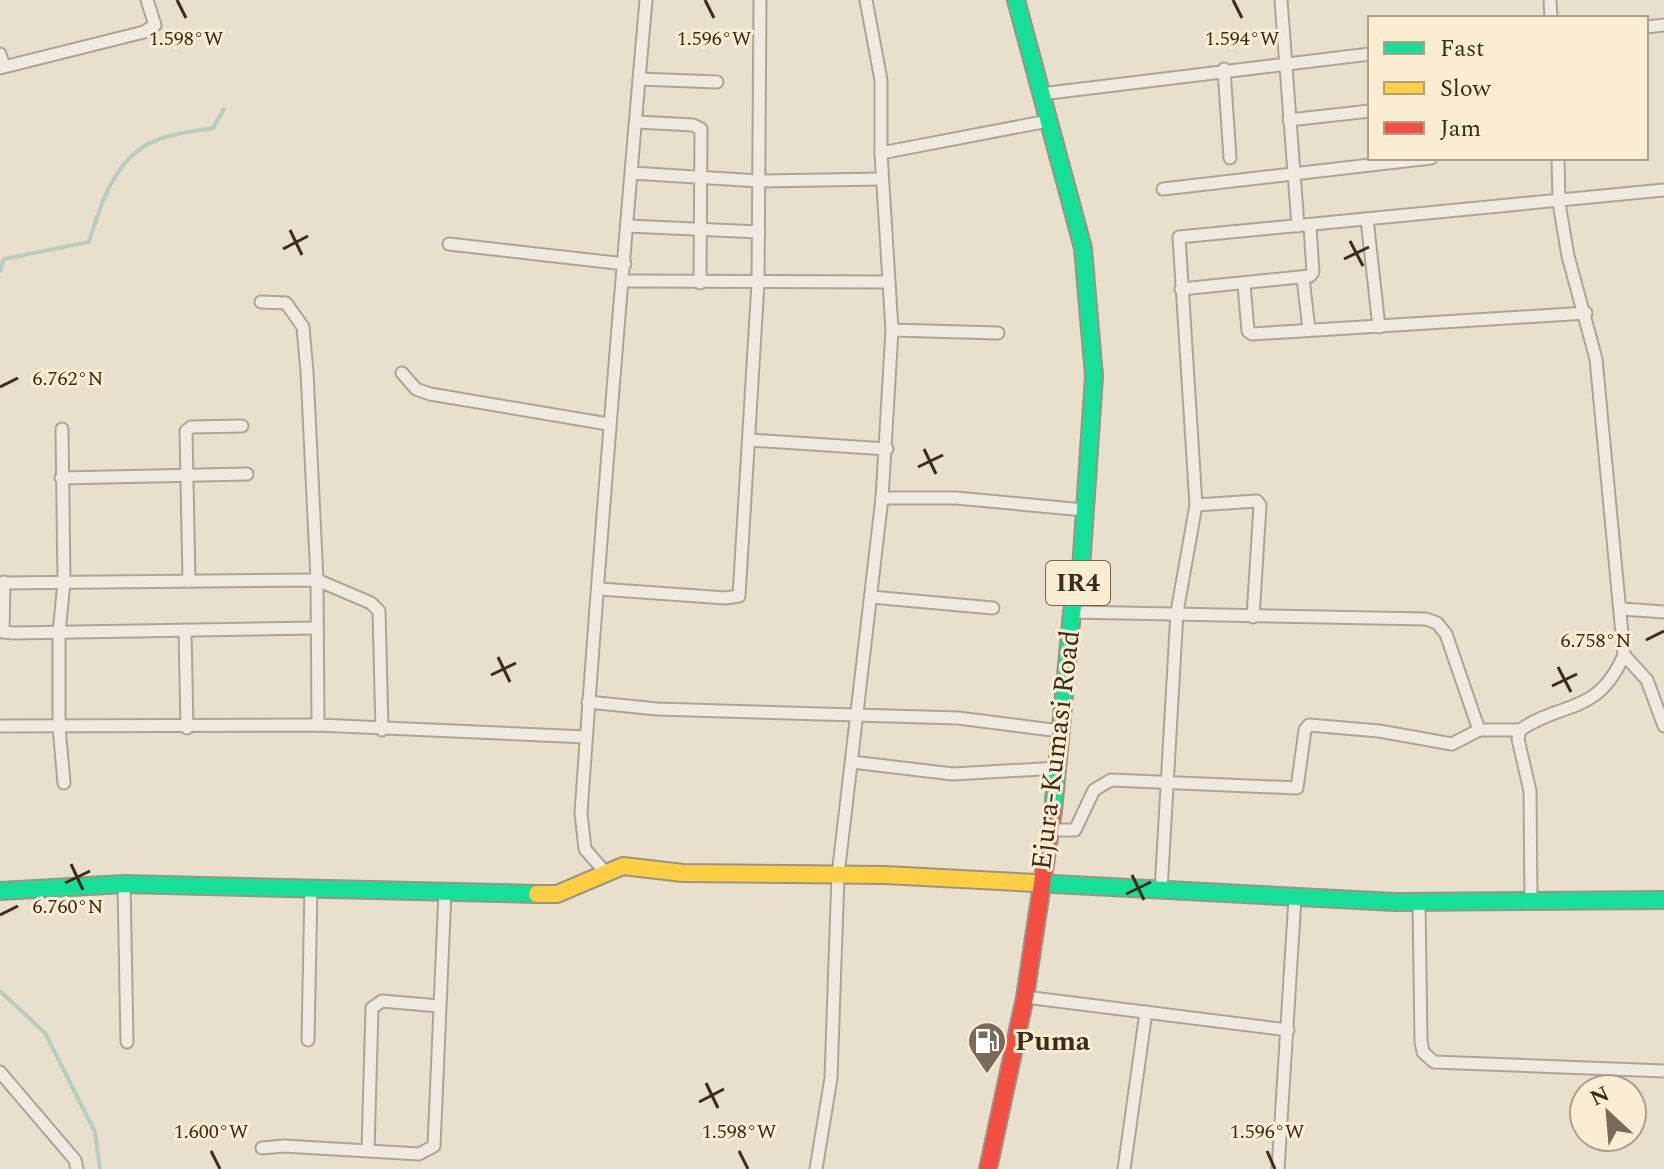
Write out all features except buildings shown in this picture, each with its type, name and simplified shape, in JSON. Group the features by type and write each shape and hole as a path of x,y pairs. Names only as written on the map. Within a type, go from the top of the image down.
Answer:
{"street":[{"path":"0,54 2,67 144,32 155,25 147,0"},
{"path":"605,872 592,859 582,839 586,737 600,589 608,424 624,281 646,0"},
{"path":"600,589 737,598 758,283 760,0"},
{"path":"816,1169 831,1078 838,875 860,713 887,449 892,330 882,179 881,80 866,0"},
{"name":"Ejura-Kumasi Road","path":"988,1169 1025,997 1040,882 1051,830 1072,612 1081,569 1094,376 1083,248 1016,0"},
{"path":"1181,289 1303,278 1313,272 1294,173 1282,0"},
{"path":"1041,94 1224,69 1368,54"},
{"path":"1224,69 1230,158"},
{"path":"639,79 717,82"},
{"path":"1289,120 1368,111"},
{"path":"881,153 1048,121"},
{"path":"637,122 698,126 702,133 700,283"},
{"path":"1163,189 1413,160"},
{"path":"1051,830 1075,830 1094,790 1102,782 1297,788 1305,730 1309,725 1379,731 1452,744 1479,730 1520,730 1583,704 1598,694 1618,671 1624,655 1622,609 1596,359 1586,313 1573,278 1559,203 1558,160"},
{"path":"632,173 759,181 882,179"},
{"path":"1161,891 1177,612 1196,505 1179,237 1442,209 1559,203 1664,190"},
{"path":"1367,219 1379,327"},
{"path":"628,226 759,232"},
{"path":"449,244 625,264"},
{"path":"1303,278 1309,330"},
{"path":"624,281 888,282"},
{"path":"1244,285 1250,333 1586,313"},
{"path":"261,302 286,303 303,327 317,580 318,725"},
{"path":"892,330 998,333"},
{"path":"402,373 416,389 430,394 608,424"},
{"path":"189,581 188,429 242,426"},
{"path":"62,429 64,582 59,633 59,727 64,783"},
{"path":"749,440 887,449"},
{"path":"61,478 247,474"},
{"path":"882,498 956,498 1084,510"},
{"path":"1196,505 1257,501 1260,505 1253,617"},
{"path":"316,628 3,632 2,582 317,580 371,603 379,611 382,730"},
{"path":"871,597 993,608"},
{"path":"1622,609 1664,612"},
{"path":"1072,612 1426,619 1437,623 1455,653 1479,730"},
{"path":"185,630 187,728"},
{"path":"1624,655 1647,680 1664,726"},
{"path":"588,702 657,709 958,718 1060,731"},
{"path":"0,726 187,728 318,725 586,737"},
{"path":"1520,730 1518,739 1530,791 1531,901"},
{"path":"852,762 953,774 1058,768"},
{"path":"0,891 124,884 557,894 623,866 683,873 1040,882 1295,898 1419,902 1664,900"},
{"path":"124,884 127,1042"},
{"path":"308,1040 311,888"},
{"path":"262,1148 284,1146 336,1152 368,1150 419,1154 434,1146 445,892"},
{"path":"1278,1169 1295,898"},
{"path":"1419,902 1421,1041 1427,1057 1434,1062 1664,1071"},
{"path":"1025,997 1288,1030"},
{"path":"368,1150 372,1008 382,1001 439,1006"},
{"path":"1124,1169 1146,1012"},
{"path":"0,1072 75,1160 77,1169"}],"waterway":[{"path":"0,271 4,259 89,242 105,197 120,169 131,157 143,147 164,138 213,128 224,109"},
{"path":"0,991 45,1033 95,1132 100,1169"}],"traffic: fast":[{"path":"1016,0 1083,248 1094,376 1081,569 1072,612 1053,811"},
{"path":"1035,883 1395,902 1664,900"},
{"path":"0,891 124,884 537,894"}],"traffic: slow":[{"path":"537,894 557,894 623,866 683,873 885,875 1035,883"}],"traffic: jam":[{"path":"988,1169 1025,997 1053,811"}],"place":[{"name":"Puma","path":"987,1075"}]}
